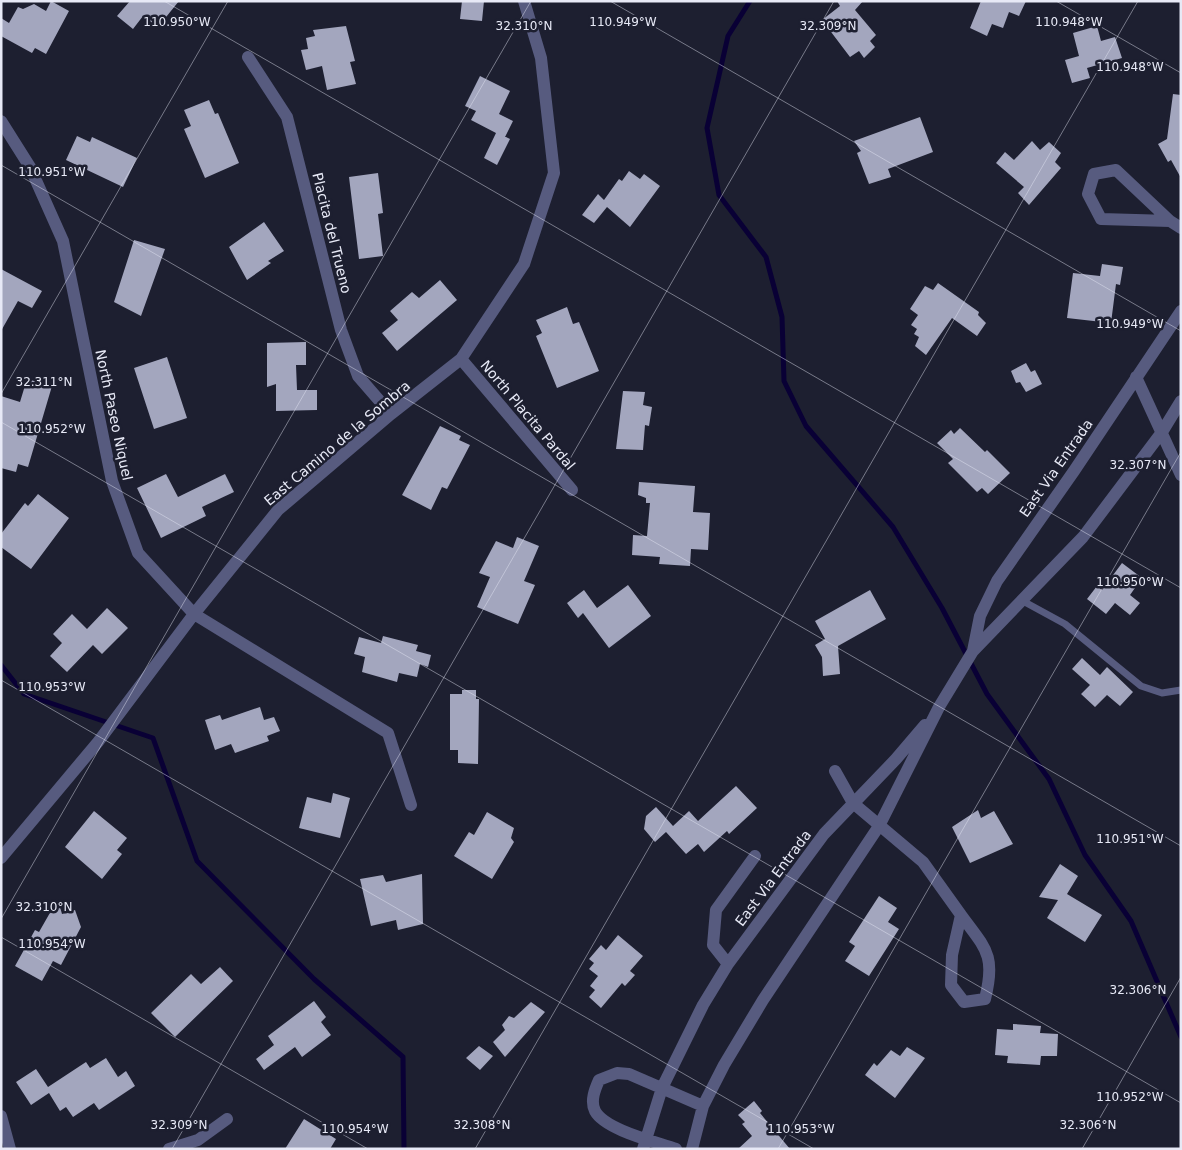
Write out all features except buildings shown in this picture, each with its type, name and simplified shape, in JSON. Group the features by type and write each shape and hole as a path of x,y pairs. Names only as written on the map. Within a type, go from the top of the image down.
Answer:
{"street":[{"name":"East Camino de la Sombra","path":"1,858 98,742 194,614 278,510 391,414 461,359 524,264 554,173 541,58 524,1"},
{"name":"Placita del Trueno","path":"248,56 287,117 341,330 358,376 391,414"},
{"name":"North Paseo Niquel","path":"1,121 30,167 63,241 112,482 138,553 194,614 388,733 411,805"},
{"path":"1116,170 1175,225 1101,219 1088,194 1094,174 1116,170"},
{"name":"East Via Entrada","path":"973,651 980,616 997,581 1074,471 1181,311"},
{"name":"North Placita Pardal","path":"461,359 572,490"},
{"path":"1136,377 1181,475"},
{"name":"East Via Entrada","path":"692,1149 703,1106 724,1065 764,1000 879,826 939,707 973,651 1082,537 1162,432 1181,401"},
{"name":"East Via Entrada","path":"644,1144 662,1088 703,1005 728,964 824,834 896,759 939,707"},
{"path":"835,771 853,803 923,862 987,949 991,974 985,999 964,1002 952,985 952,955 961,914"},
{"path":"728,964 713,945 716,910 755,856"},
{"path":"676,1149 644,1144 605,1121 595,1111 594,1092 599,1080 617,1073 629,1074 703,1106"},
{"path":"1,1116 10,1149"},
{"path":"169,1149 198,1140 227,1119"}],"lane":[{"path":"1021,600 1065,624 1141,686 1162,693 1181,690"}],"waterway":[{"path":"750,1 728,36 707,128 719,195 766,257 782,317 784,381 806,426 893,527 942,608 987,694 1049,779 1085,855 1131,921 1181,1037"},
{"path":"1,665 24,694 153,738 197,861 314,979 403,1057 404,1149"}]}
